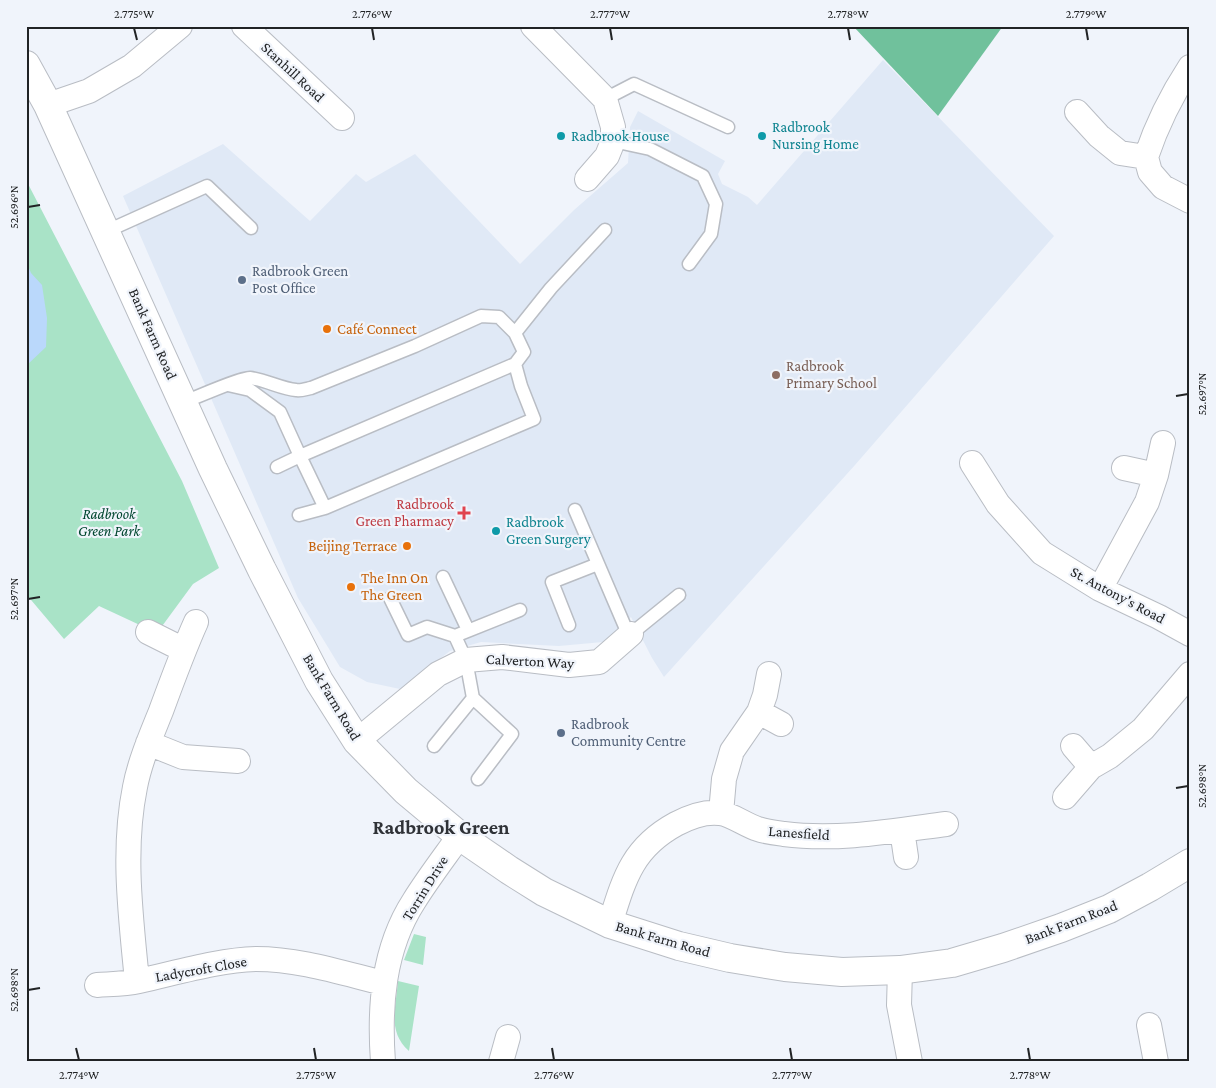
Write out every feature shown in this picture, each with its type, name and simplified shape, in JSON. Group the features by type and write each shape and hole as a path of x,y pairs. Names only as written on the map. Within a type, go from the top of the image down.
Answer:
{"street":[{"path":"48,105 89,91 132,66 180,26"},
{"name":"Stanhill Road","path":"244,26 342,118"},
{"path":"532,26 605,99 613,127 613,141 607,156 587,179"},
{"name":"Bank Farm Road","path":"26,65 48,105 107,231 214,469 319,681 358,741 406,791 461,837 544,892 610,924 679,946 730,958 785,967 842,972 900,970 952,963 1061,928 1109,909 1190,863"},
{"path":"1190,67 1156,127 1146,157 1150,172 1163,187 1190,201"},
{"path":"1077,112 1099,136 1120,152 1146,157"},
{"path":"1100,589 1147,502 1156,475 1163,442"},
{"name":"St. Antony's Road","path":"972,463 998,504 1042,553 1100,589 1190,634"},
{"path":"1124,468 1156,475"},
{"name":"Ladycroft Close","path":"136,982 129,862 135,787 148,743 196,622"},
{"path":"148,632 184,650"},
{"name":"Calverton Way","path":"358,741 438,674 466,660 502,657 569,665 598,662 630,635"},
{"path":"721,813 724,779 732,751 759,712 769,674"},
{"path":"1065,796 1091,767 1110,756 1143,729 1190,674"},
{"path":"759,712 780,724"},
{"path":"148,743 183,758 238,761"},
{"path":"1073,746 1091,767"},
{"name":"Lanesfield","path":"610,924 621,889 634,860 658,834 691,816 721,813 759,830 812,836 902,830 946,824"},
{"path":"902,830 906,858"},
{"name":"Torrin Drive","path":"383,1062 380,1029 383,983 395,940 412,903 458,838 461,837"},
{"name":"Ladycroft Close","path":"97,985 136,982 212,965 255,959 326,968 383,983"},
{"path":"900,970 900,1005 910,1062"},
{"path":"1149,1025 1156,1062"},
{"path":"501,1062 508,1037"}],"lane":[{"path":"605,99 634,84 728,127"},
{"path":"613,141 650,149 703,176 716,204 712,234 689,264"},
{"path":"107,231 207,186 251,228"},
{"path":"515,333 551,288 605,230"},
{"path":"184,402 248,378 276,384 296,391 311,388 415,346 481,316 499,316 515,333 524,352 515,364 277,467"},
{"path":"299,515 325,508 534,419 521,386 515,364"},
{"path":"228,385 250,390 280,412 325,508"},
{"path":"574,510 630,635 679,595"},
{"path":"569,625 552,582 598,564"},
{"path":"443,577 468,630"},
{"path":"390,598 408,635 427,627 455,636 520,610"},
{"path":"455,636 466,660 473,698 512,734 478,779"},
{"path":"434,746 473,698"}],"shaded area":[{"path":"883,60 1054,236 855,465 664,677 631,617 603,642 559,646 481,642 450,651 400,689 367,682 340,667 298,598 123,196 223,144 310,221 356,174 366,182 415,154 520,264 574,210 628,163 630,127 638,111 725,161 718,174 722,184 748,197 757,205"}],"green space":[{"path":"853,26 1003,26 938,116"},
{"name":"Radbrook Green Park","path":"26,180 182,481 219,568 193,584 157,633 99,606 64,639 26,594"},
{"path":"414,934 426,937 423,965 404,960"},
{"path":"398,981 419,986 409,1051 402,1044 395,1027 394,1019"}],"water":[{"path":"26,261 31,273 42,285 47,318 46,347 26,366"}],"place":[{"name":"Radbrook House","path":"561,136"},
{"name":"Radbrook Nursing Home","path":"762,136"},
{"name":"Radbrook Green Post Office","path":"242,280"},
{"name":"Café Connect","path":"327,329"},
{"name":"Radbrook Primary School","path":"776,375"},
{"name":"Radbrook Green Pharmacy","path":"464,513"},
{"name":"Radbrook Green Surgery","path":"496,531"},
{"name":"Beijing Terrace","path":"407,546"},
{"name":"The Inn On The Green","path":"351,587"},
{"name":"Radbrook Community Centre","path":"561,733"}],"district":[{"name":"Radbrook Green","path":"441,827"}]}
